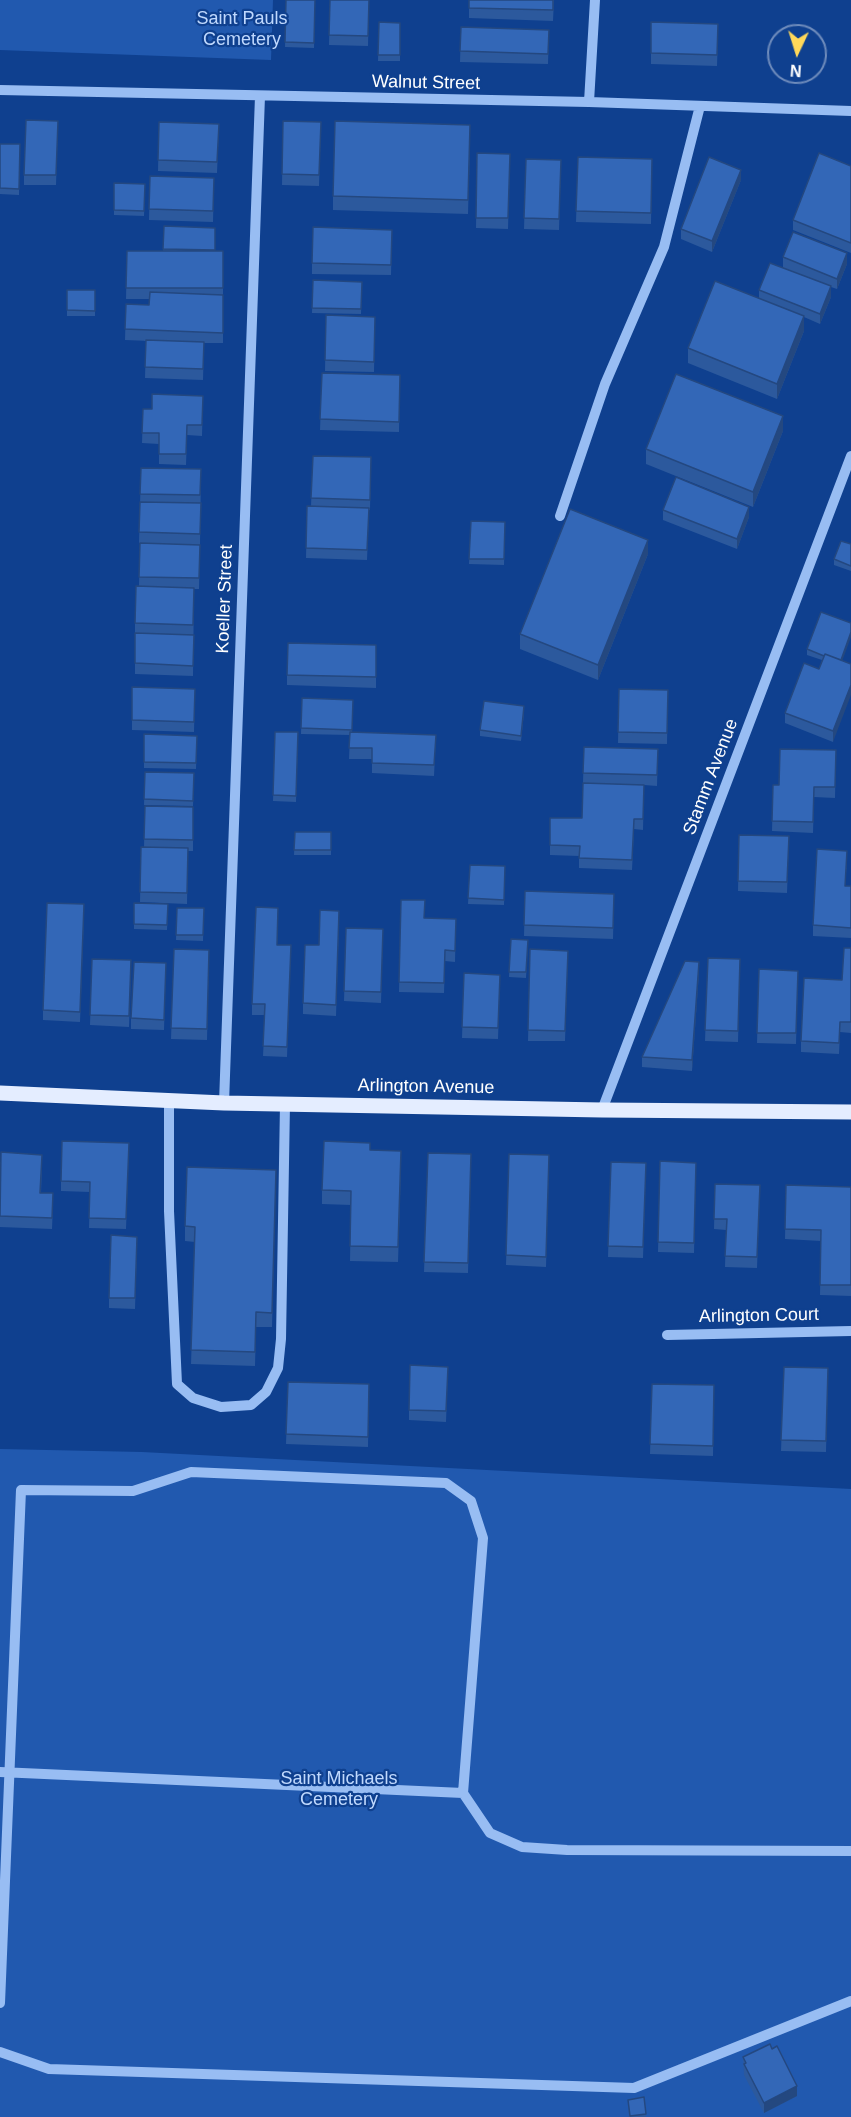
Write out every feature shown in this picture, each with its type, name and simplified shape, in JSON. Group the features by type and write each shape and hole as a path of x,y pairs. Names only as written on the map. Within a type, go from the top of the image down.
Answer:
{"main road":[{"name":"Arlington Avenue","path":"0,1093 224,1103 851,1112"}],"street":[{"path":"588,102 595,0"},
{"name":"Walnut Street","path":"0,90 588,102 851,111"},
{"name":"Koeller Street","path":"224,1103 260,96"},
{"path":"560,516 605,384 664,247 700,106"},
{"name":"Stamm Avenue","path":"602,1110 851,456"},
{"path":"169,1100 169,1211 177,1384 193,1398 220,1407 251,1405 266,1392 278,1368 281,1339 285,1104"},
{"name":"Arlington Court","path":"667,1335 851,1331"},
{"path":"0,2003 5,1772 21,1490 133,1491 191,1472 446,1483 471,1501 483,1538 463,1793 490,1833 522,1847 567,1850 851,1851"},
{"path":"5,1772 463,1793"},
{"path":"0,2052 49,2069 633,2088 851,2001"}],"green space":[{"name":"Saint Pauls Cemetery","path":"0,0 273,0 271,60 0,50"},
{"name":"Saint Michaels Cemetery","path":"0,1449 142,1452 851,1489 851,2117 0,2117"}],"building":[{"path":"286,0 315,0 314,43 285,42"},
{"path":"330,0 369,0 368,36 329,35"},
{"path":"469,0 553,0 553,10 469,8"},
{"path":"379,22 400,23 400,55 378,55"},
{"path":"651,22 718,24 717,55 651,53"},
{"path":"461,27 549,30 548,54 460,51"},
{"path":"26,120 58,121 56,175 24,175"},
{"path":"283,121 321,122 319,175 282,174"},
{"path":"335,121 470,125 468,200 333,196"},
{"path":"159,122 219,124 217,162 158,160"},
{"path":"0,144 20,144 19,189 0,188"},
{"path":"477,153 510,154 508,218 476,218"},
{"path":"819,153 851,166 851,243 793,220"},
{"path":"578,157 652,159 651,213 576,211"},
{"path":"709,157 741,170 712,241 681,229"},
{"path":"526,159 561,160 559,219 524,218"},
{"path":"150,176 214,178 213,211 149,209"},
{"path":"114,183 145,184 144,211 114,210"},
{"path":"164,226 215,228 215,250 163,249"},
{"path":"313,227 392,230 391,265 312,263"},
{"path":"793,232 847,253 837,279 783,257"},
{"path":"127,251 223,251 223,288 126,288"},
{"path":"770,263 831,286 820,314 759,290"},
{"path":"313,280 362,282 361,309 312,308"},
{"path":"715,281 804,316 777,384 688,348"},
{"path":"67,290 95,290 95,311 67,310"},
{"path":"150,292 223,295 223,333 125,329 126,304 149,305"},
{"path":"326,315 375,317 374,362 325,360"},
{"path":"146,340 204,342 203,369 145,367"},
{"path":"322,373 400,375 399,422 320,419"},
{"path":"676,374 783,416 753,492 646,449"},
{"path":"152,394 203,396 202,425 187,425 186,454 159,454 159,433 142,433 143,409 152,409"},
{"path":"313,456 371,457 370,500 311,498"},
{"path":"141,468 201,469 200,495 140,494"},
{"path":"676,477 749,507 737,539 663,510"},
{"path":"140,502 201,503 200,534 139,532"},
{"path":"307,506 369,508 367,550 306,548"},
{"path":"570,509 648,540 598,665 520,634"},
{"path":"471,521 505,522 504,559 469,559"},
{"path":"841,541 851,544 851,566 834,559"},
{"path":"140,543 200,545 199,578 139,577"},
{"path":"136,586 194,588 193,625 135,623"},
{"path":"821,612 851,623 851,632 841,660 807,649"},
{"path":"135,633 194,635 193,666 135,663"},
{"path":"288,643 376,645 376,677 287,675"},
{"path":"825,654 851,664 851,685 833,731 785,713 804,663 819,669"},
{"path":"132,687 195,689 194,722 132,720"},
{"path":"619,689 668,690 667,733 618,732"},
{"path":"302,698 353,700 352,730 301,728"},
{"path":"484,701 524,706 521,736 480,730"},
{"path":"275,732 298,732 296,796 273,795"},
{"path":"350,732 436,735 434,765 372,763 372,748 349,748"},
{"path":"144,734 197,736 196,763 144,762"},
{"path":"584,747 658,749 657,775 583,773"},
{"path":"780,749 836,750 835,787 814,787 813,822 772,821 773,785 779,785"},
{"path":"145,772 194,773 193,801 144,799"},
{"path":"583,783 644,785 643,819 634,819 632,860 579,858 580,846 550,845 550,818 582,818"},
{"path":"145,806 193,807 193,840 144,839"},
{"path":"295,832 331,832 331,850 294,850"},
{"path":"739,835 789,836 787,882 738,881"},
{"path":"141,847 188,848 187,893 140,892"},
{"path":"817,849 847,851 845,886 851,886 851,928 813,925"},
{"path":"470,865 505,866 504,900 468,898"},
{"path":"525,891 614,894 613,928 524,925"},
{"path":"401,900 425,900 424,918 456,919 455,951 445,950 444,983 399,982"},
{"path":"47,903 84,904 80,1012 43,1010"},
{"path":"134,903 168,904 167,925 134,924"},
{"path":"256,907 278,908 277,945 291,945 287,1047 263,1046 265,1004 252,1004"},
{"path":"177,908 204,908 203,935 176,935"},
{"path":"320,910 339,911 336,1005 303,1003 305,945 319,945"},
{"path":"346,928 383,929 381,992 344,991"},
{"path":"511,939 528,940 526,972 509,972"},
{"path":"844,948 851,948 851,1022 840,1022 839,1043 801,1041 804,978 842,980"},
{"path":"174,949 209,950 207,1029 171,1028"},
{"path":"530,949 568,951 565,1031 528,1030"},
{"path":"708,958 740,959 738,1031 705,1030"},
{"path":"92,959 131,960 129,1016 90,1015"},
{"path":"685,961 699,962 692,1060 642,1057"},
{"path":"134,962 166,963 164,1020 131,1018"},
{"path":"759,969 798,971 796,1033 757,1033"},
{"path":"464,973 500,975 498,1028 462,1027"},
{"path":"62,1141 129,1143 126,1219 89,1218 90,1182 61,1181"},
{"path":"324,1141 370,1143 370,1150 401,1151 398,1247 350,1246 351,1191 322,1190"},
{"path":"1,1152 42,1155 40,1193 53,1193 52,1218 0,1216"},
{"path":"428,1153 471,1154 468,1263 424,1262"},
{"path":"509,1154 549,1155 546,1257 506,1255"},
{"path":"660,1161 696,1163 694,1243 658,1242"},
{"path":"611,1162 646,1163 643,1247 608,1246"},
{"path":"187,1167 276,1170 272,1313 256,1312 255,1352 191,1350 195,1227 185,1226"},
{"path":"715,1184 760,1185 757,1257 725,1256 727,1219 714,1219"},
{"path":"786,1185 851,1187 851,1285 820,1285 821,1230 785,1229"},
{"path":"111,1235 137,1237 135,1298 109,1298"},
{"path":"410,1365 448,1367 446,1411 409,1410"},
{"path":"784,1367 828,1368 826,1441 781,1440"},
{"path":"288,1382 369,1384 368,1437 286,1434"},
{"path":"652,1384 714,1385 713,1446 650,1444"},
{"path":"770,2044 772,2049 777,2046 797,2086 764,2103 744,2064 746,2063 743,2057"},
{"path":"644,2097 646,2114 630,2116 628,2100"}]}
